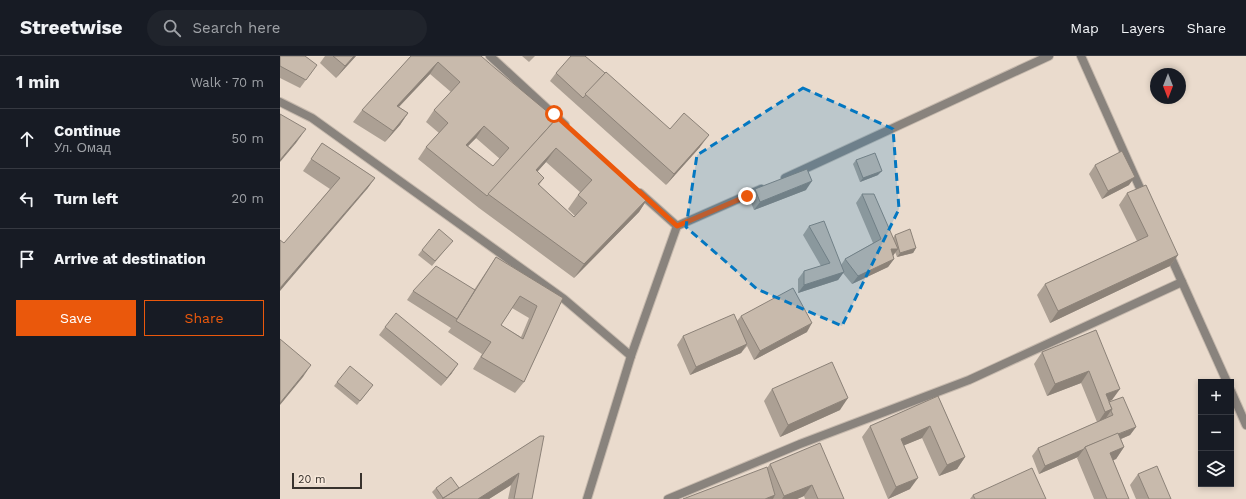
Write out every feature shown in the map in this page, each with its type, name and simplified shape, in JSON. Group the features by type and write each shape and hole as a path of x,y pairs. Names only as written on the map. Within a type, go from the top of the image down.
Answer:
{"street":[{"path":"490,56 572,130"},
{"path":"587,499 631,356 677,226 772,184 1049,56"},
{"path":"1081,56 1148,205"},
{"path":"280,102 312,118 564,299 631,356"},
{"path":"636,189 677,226"},
{"path":"1166,247 1226,379"},
{"path":"668,499 800,444 970,380 1182,282"},
{"path":"1234,398 1246,425"}],"highlighted area":[{"path":"803,88 893,129 899,209 842,326 757,289 686,227 697,155"}],"building":[{"path":"280,56 305,56 317,65 306,80 280,66"},
{"path":"333,56 354,56 345,66"},
{"path":"411,56 481,56 556,119 487,196 426,147 448,123 434,110 460,82 438,62 397,106 408,113 393,131 362,110","holes":["484,126 509,148 493,166 466,145"]},
{"path":"571,56 585,56 605,73 583,98 556,73"},
{"path":"606,72 670,129 684,113 709,135 674,174 585,94"},
{"path":"280,114 306,129 280,160"},
{"path":"558,117 648,198 584,264 488,194","holes":["556,148 592,180 578,195 587,203 574,217 538,184 544,178 536,170"]},
{"path":"322,143 375,178 280,288 280,240 284,243 340,178 311,159"},
{"path":"1122,151 1135,177 1108,191 1095,165"},
{"path":"875,153 882,171 863,178 856,160"},
{"path":"807,169 812,181 760,202 755,189"},
{"path":"1146,185 1178,255 1058,311 1045,284 1148,236 1127,193"},
{"path":"862,194 874,194 898,249 891,249 894,259 858,276 845,259 881,239"},
{"path":"824,221 844,272 804,285 804,271 830,263 809,226"},
{"path":"439,229 453,241 435,261 422,250"},
{"path":"910,229 916,248 900,253 895,235"},
{"path":"496,257 563,298 524,382 481,357 491,342 456,321","holes":["520,296 537,306 523,339 501,325"]},
{"path":"436,266 475,290 457,319 413,291"},
{"path":"793,288 812,323 760,351 741,316"},
{"path":"396,313 458,364 447,378 385,327"},
{"path":"734,314 747,344 696,367 683,336"},
{"path":"1096,330 1120,389 1106,394 1112,409 1105,412 1089,371 1055,384 1042,352"},
{"path":"280,339 311,365 280,403"},
{"path":"832,362 848,398 788,425 772,389"},
{"path":"350,366 373,385 360,401 337,382"},
{"path":"938,396 965,457 947,465 930,426 901,439 918,478 896,487 870,426"},
{"path":"1123,397 1136,427 1085,447 1084,449 1045,466 1038,448 1113,415 1109,402"},
{"path":"1118,433 1124,447 1110,453 1129,499 1107,499 1085,447"},
{"path":"540,436 544,436 532,499 514,499 519,473 478,499 442,499"},
{"path":"820,443 844,499 818,499 812,485 784,496 770,464"},
{"path":"1157,466 1171,499 1149,499 1138,474"},
{"path":"767,467 775,495 765,499 683,499"},
{"path":"1032,468 1046,499 975,499 973,495"},
{"path":"451,477 459,488 443,498 436,488"}],"route":[{"path":"554,114 677,226 747,196"}]}
